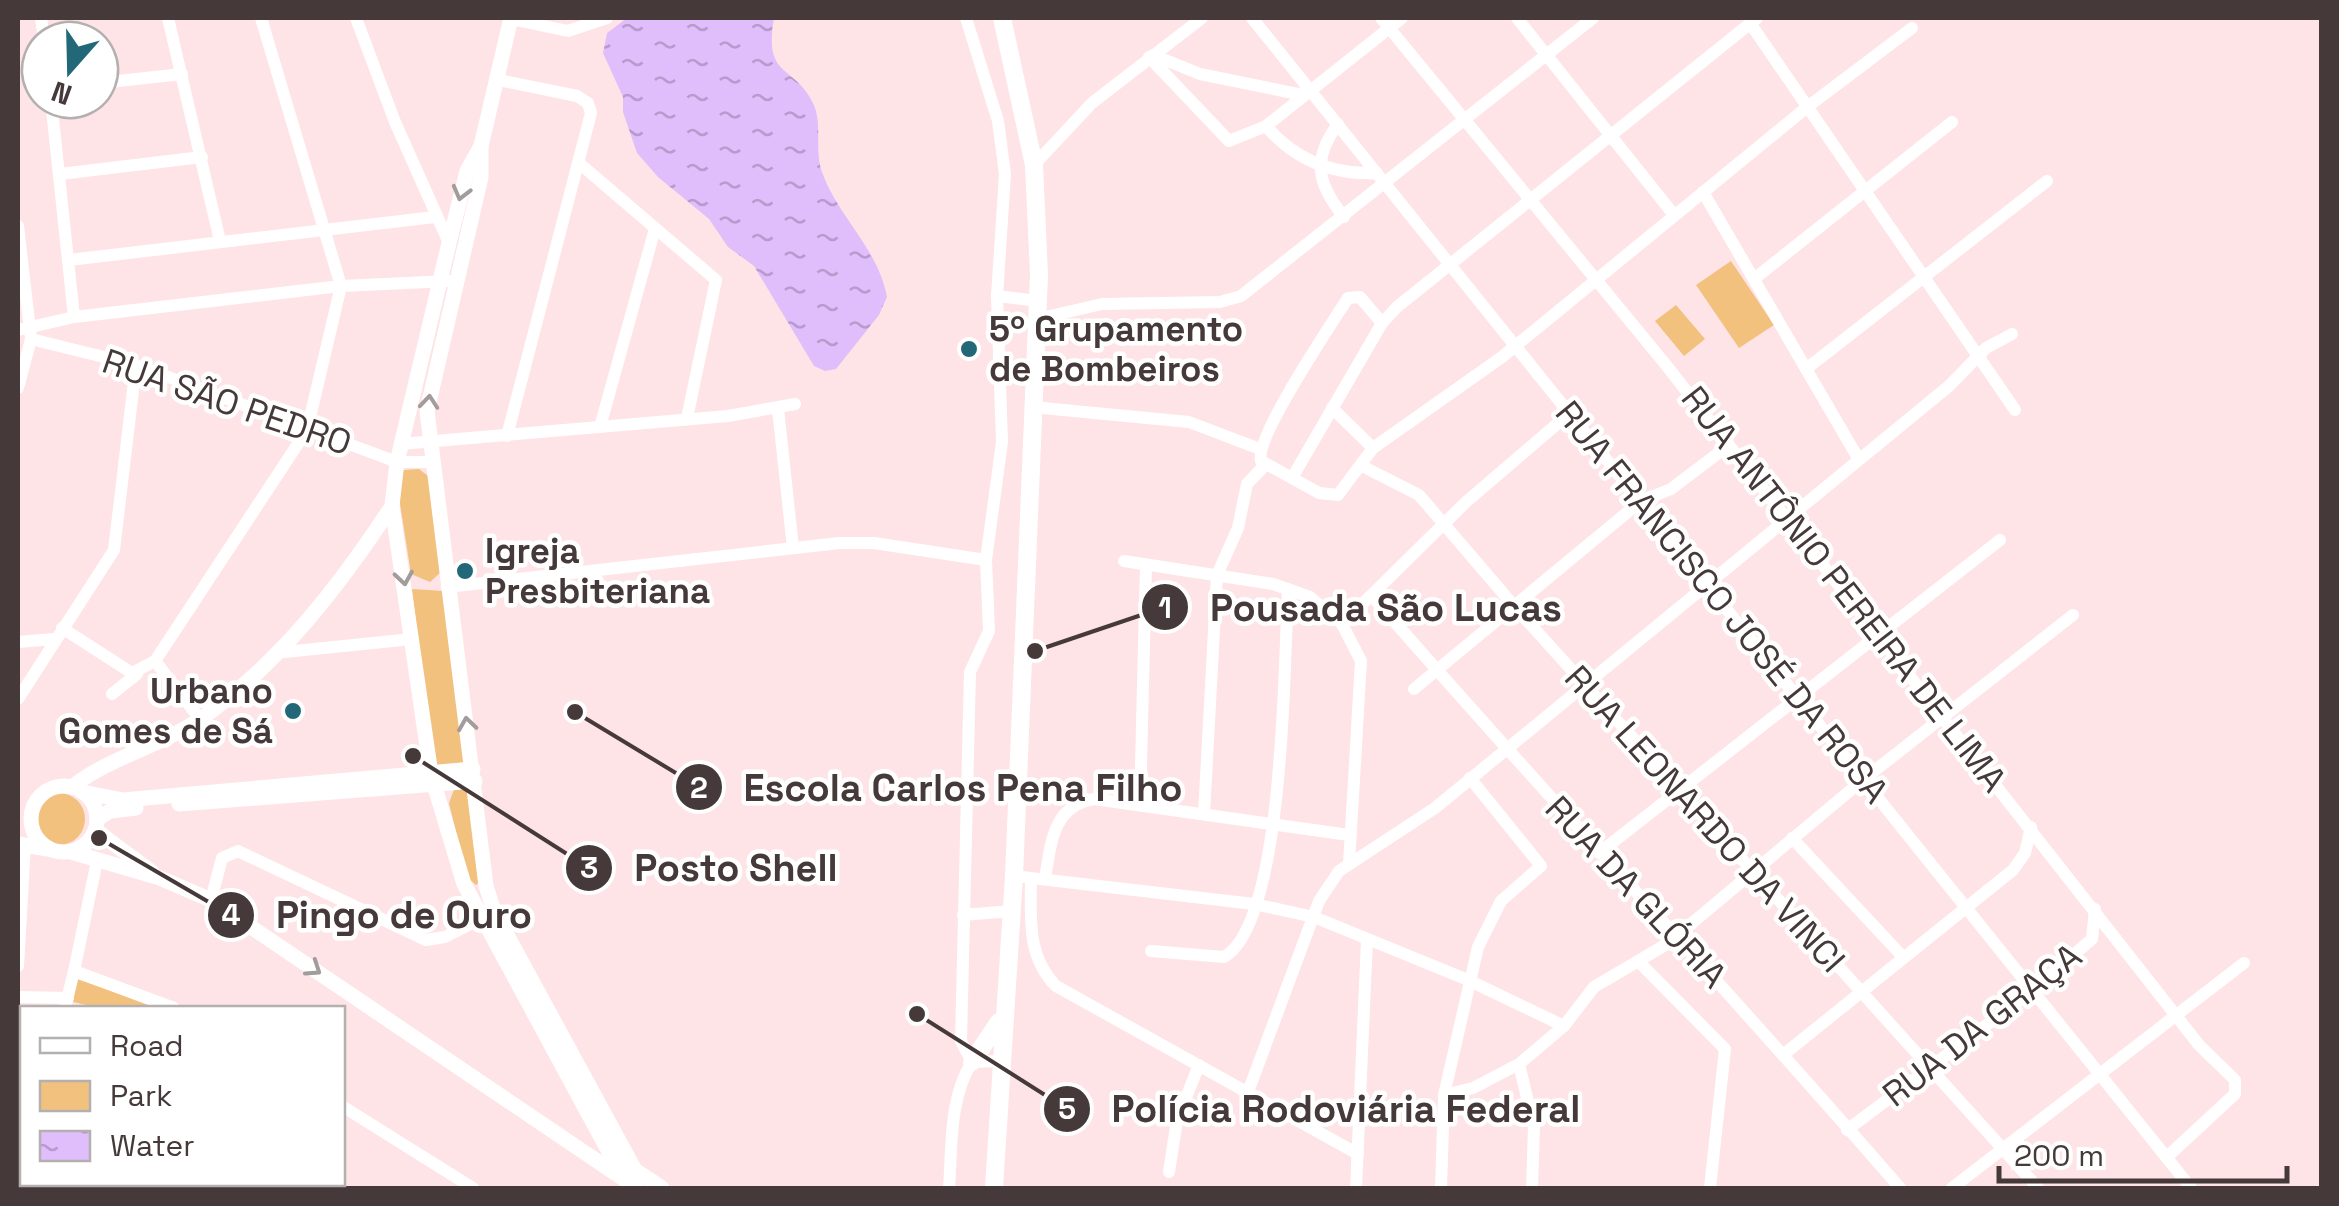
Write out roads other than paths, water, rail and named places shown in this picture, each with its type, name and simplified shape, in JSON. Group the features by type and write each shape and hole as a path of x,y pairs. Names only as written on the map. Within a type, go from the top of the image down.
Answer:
{"highway":[{"path":"994,1188 1011,911 1030,877 1032,407 1038,310 1034,165 1002,18"},
{"path":"972,1062 1002,1017"}],"main road":[{"path":"489,915 426,406 448,281 449,242 467,172 481,146 511,18"},
{"path":"481,146 482,177 400,444 392,506 432,780 464,884 489,915 515,962 622,1178"},
{"path":"77,789 96,770 200,719 274,653 326,601 392,506"},
{"path":"474,775 123,800 77,789 53,788 36,802 32,822 34,833 50,848 160,878 211,900 637,1188"},
{"path":"21,845 65,852 90,840 96,808 77,789"},
{"path":"96,824 116,810 200,797"},
{"path":"18,802 36,802"},
{"path":"96,824 160,878"},
{"path":"528,988 634,1170 662,1188"}],"street":[{"path":"168,18 220,240"},
{"path":"112,694 155,661 307,430 340,286 261,18"},
{"path":"356,18 434,217 449,242"},
{"path":"511,18 568,31 607,18"},
{"path":"949,1188 955,1109 972,1062 961,1041 970,672 988,637 986,560 1002,442 997,296 1005,174 998,122 966,18"},
{"path":"1034,165 1074,119 1202,18"},
{"name":"RUA FRANCISCO JOSÉ DA ROSA","path":"1252,18 1307,93 1382,178 2191,1188"},
{"path":"1151,56 1226,139 1238,140 1266,126 1386,22 1402,18"},
{"path":"1517,18 1674,215"},
{"path":"997,296 1038,310 1229,301 1344,216 1382,178 1594,18"},
{"path":"1292,478 1382,323 1449,261 1754,20 1806,108 1925,274 2015,410"},
{"name":"RUA ANTÔNIO PEREIRA DE LIMA","path":"1386,22 1946,717 2180,1014 2190,1034 2235,1080 2237,1089 2216,1115 2168,1156"},
{"path":"1032,407 1174,419 1219,430 1292,478 1333,496 1344,490 1373,448 1516,345 1806,108 1912,28"},
{"path":"1151,56 1200,74 1307,93"},
{"path":"120,81 182,74"},
{"path":"498,80 562,92 588,103 591,120 508,436"},
{"path":"998,122 1025,111"},
{"path":"53,120 74,318"},
{"path":"1754,279 1952,122"},
{"path":"1338,124 1325,145 1320,166 1323,188 1344,216"},
{"path":"1266,126 1288,149 1320,166 1382,178"},
{"path":"60,174 202,157"},
{"path":"579,164 654,232 706,268 717,285 687,418"},
{"path":"1806,370 2047,182"},
{"path":"1704,192 1858,458"},
{"path":"69,260 434,217"},
{"path":"18,226 26,332 18,388"},
{"path":"600,427 654,232"},
{"path":"26,332 74,318 340,286 448,281"},
{"path":"1204,814 1217,575 1238,528 1247,484 1348,298 1360,297 1382,323"},
{"name":"RUA SÃO PEDRO","path":"26,332 136,366 396,462 434,462"},
{"path":"1248,1092 1326,886 1349,864 1400,834 1470,778 1960,377 1977,355 2012,334"},
{"path":"18,699 114,550 136,366"},
{"path":"400,444 778,409 794,404"},
{"path":"1332,408 1373,448"},
{"path":"778,409 793,548"},
{"path":"1342,624 1446,526 1466,502 1570,412"},
{"path":"1414,689 1641,501 1671,489 1729,445"},
{"name":"RUA LEONARDO DA VINCI","path":"1362,466 1420,495 1514,606 2038,1188"},
{"path":"1599,853 2000,540"},
{"path":"447,587 793,548 874,544 986,560"},
{"path":"1124,561 1248,578 1288,589 1310,597 1342,624 1361,661 1349,864"},
{"path":"1140,805 1146,565"},
{"path":"1151,951 1224,957 1239,940 1254,904 1276,823 1288,589"},
{"name":"RUA DA GLÓRIA","path":"1372,596 1900,1188"},
{"path":"1444,1095 1473,1088 1518,1064 1564,1026 1594,986 1640,962 1676,936 1864,779 2073,615"},
{"path":"18,642 58,634 135,673"},
{"path":"274,653 412,639"},
{"path":"155,661 200,719"},
{"path":"1441,1188 1444,1095 1465,1018 1468,980 1493,912 1542,866 1470,778"},
{"path":"1349,835 1094,800 1067,811 1055,826 1030,877 1033,950 1045,976 1065,993 1358,1154"},
{"path":"1783,1056 2020,861 2032,826"},
{"path":"1792,838 1903,957"},
{"path":"18,966 21,845"},
{"path":"211,900 222,858 238,851 426,940 444,938 489,915"},
{"path":"18,998 66,1003 97,861"},
{"path":"1030,877 1254,904 1314,918 1468,980 1564,1026"},
{"name":"RUA DA GRAÇA","path":"1847,1130 2034,990 2092,939 2096,908"},
{"path":"963,915 1011,911"},
{"path":"1356,1188 1367,940"},
{"path":"1640,962 1725,1049 1710,1188"},
{"path":"1952,1188 2244,963"},
{"path":"74,971 169,1006"},
{"path":"972,1062 1001,1061"},
{"path":"1518,1064 1534,1127 1532,1188"},
{"path":"1169,1172 1177,1120 1199,1065"},
{"path":"345,1108 473,1188"},
{"path":"1882,1188 1888,1174"}],"water":[{"path":"627,18 774,18 776,61 813,103 822,172 875,263 887,297 879,315 836,369 825,371 814,366 754,266 728,247 709,219 658,177 637,153 623,112 623,97 603,53 607,33"}],"place":[{"name":"5º Grupamento de Bombeiros","path":"969,349"},
{"name":"Igreja Presbiteriana","path":"465,571"},
{"name":"Pousada São Lucas","path":"1035,651"},
{"name":"Urbano Gomes de Sá","path":"293,711"},
{"name":"Escola Carlos Pena Filho","path":"575,712"},
{"name":"Posto Shell","path":"413,756"},
{"name":"Pingo de Ouro","path":"99,838"},
{"name":"Polícia Rodoviária Federal","path":"917,1014"}]}
